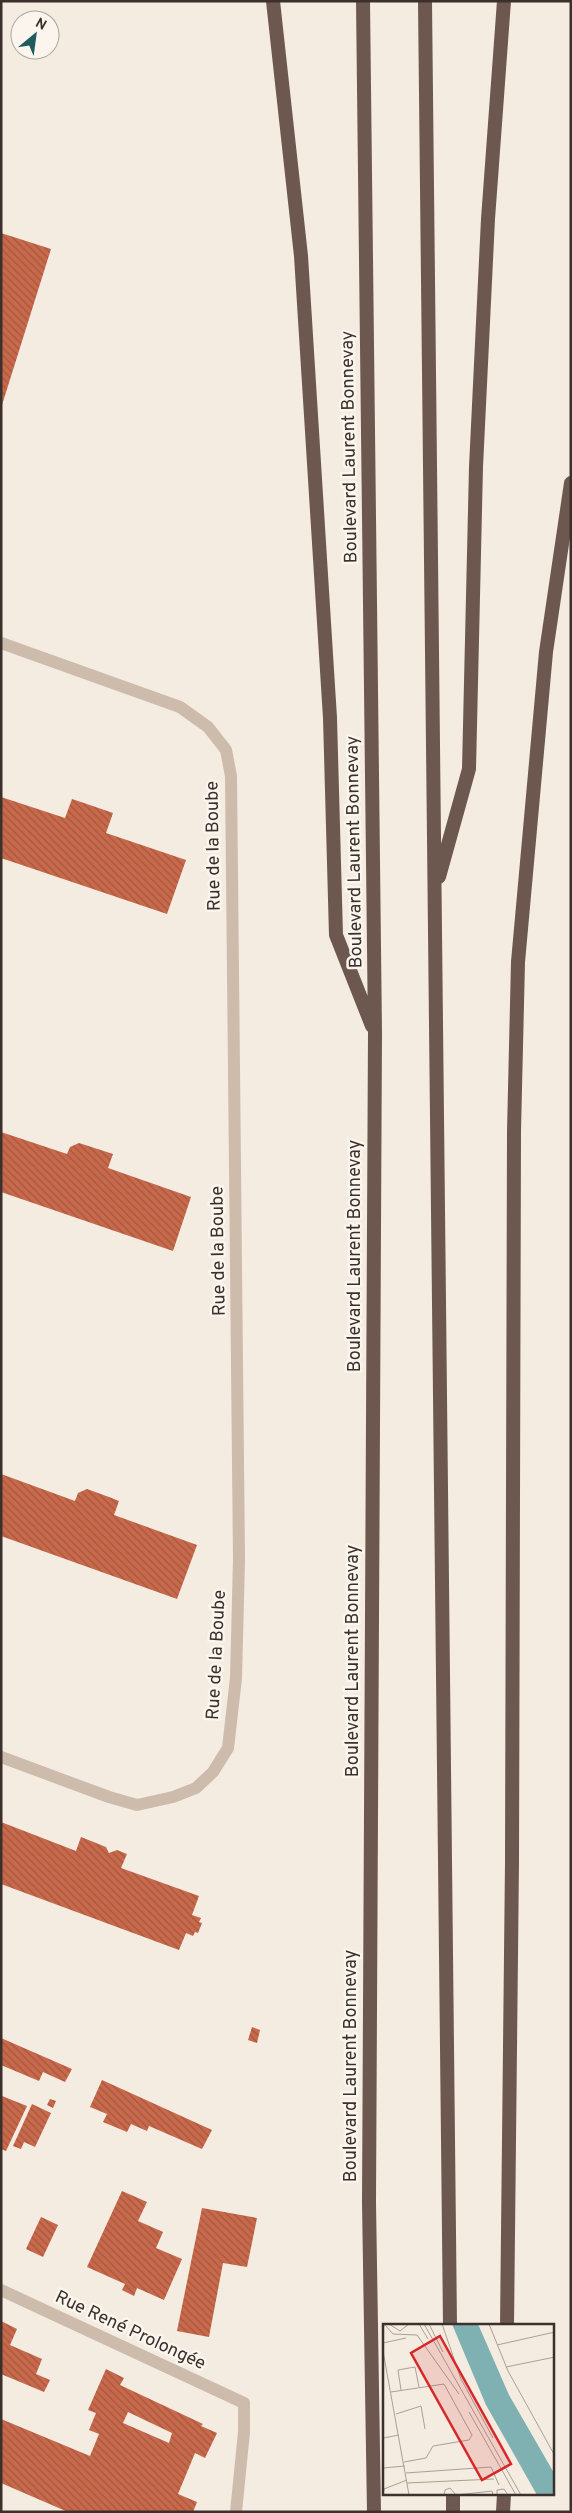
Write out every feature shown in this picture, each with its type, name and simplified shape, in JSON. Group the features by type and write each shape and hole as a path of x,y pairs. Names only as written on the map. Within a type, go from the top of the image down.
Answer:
{"highway":[{"path":"273,1 301,256 330,718 336,935 375,1034"},
{"name":"Boulevard Laurent Bonnevay","path":"363,1 375,1034 369,2193 374,2512"},
{"path":"425,1 450,2324"},
{"path":"435,893 469,769 476,467 488,219 504,1"},
{"path":"507,2324 512,1862 513,1190 518,972 546,652 571,483"},
{"path":"452,2496 453,2512"},
{"path":"503,2512 504,2496"}],"street":[{"name":"Rue de la Boube","path":"1,643 180,707 208,727 226,750 231,776 239,1560 236,1678 228,1748 213,1772 196,1788 174,1797 137,1805 1,1757"},
{"name":"Rue René Prolongée","path":"1,2290 244,2403 244,2432 236,2512"}],"building":[{"path":"1,233 51,249 2,405 1,405"},
{"path":"1,797 65,818 72,799 81,802 113,813 106,833 186,860 167,914 1,858"},
{"path":"1,1132 67,1154 70,1147 79,1143 113,1154 108,1168 191,1197 173,1251 1,1192"},
{"path":"1,1474 75,1501 78,1493 87,1489 119,1501 114,1515 197,1545 177,1599 1,1536"},
{"path":"1,1822 76,1851 81,1837 106,1847 109,1853 117,1850 127,1854 121,1868 199,1896 192,1915 201,1918 199,1922 202,1923 198,1933 195,1932 193,1936 186,1933 179,1950 1,1884"},
{"path":"252,2027 260,2030 257,2043 248,2040"},
{"path":"1,2038 72,2069 65,2082 43,2072 39,2081 1,2065"},
{"path":"102,2080 212,2130 202,2149 149,2126 147,2131 131,2124 127,2132 103,2122 107,2114 90,2107"},
{"path":"2,2096 27,2106 6,2151 1,2149"},
{"path":"50,2099 56,2101 53,2108 47,2105"},
{"path":"32,2104 51,2113 35,2147 24,2142 21,2149 13,2146"},
{"path":"122,2191 147,2202 138,2221 163,2232 156,2248 182,2259 164,2300 137,2288 134,2296 122,2290 125,2284 87,2267"},
{"path":"202,2208 257,2218 247,2267 223,2263 209,2337 177,2331"},
{"path":"41,2217 58,2225 43,2257 26,2249"},
{"path":"1,2321 17,2329 10,2345 42,2359 36,2374 50,2380 44,2392 1,2374"},
{"path":"106,2369 124,2378 120,2385 203,2424 201,2426 217,2433 205,2458 195,2453 178,2494 197,2502 193,2512 68,2512 1,2483 1,2419 90,2456 99,2434 89,2430 96,2413 88,2410","holes":["128,2412 172,2433 169,2443 123,2423"]}]}
